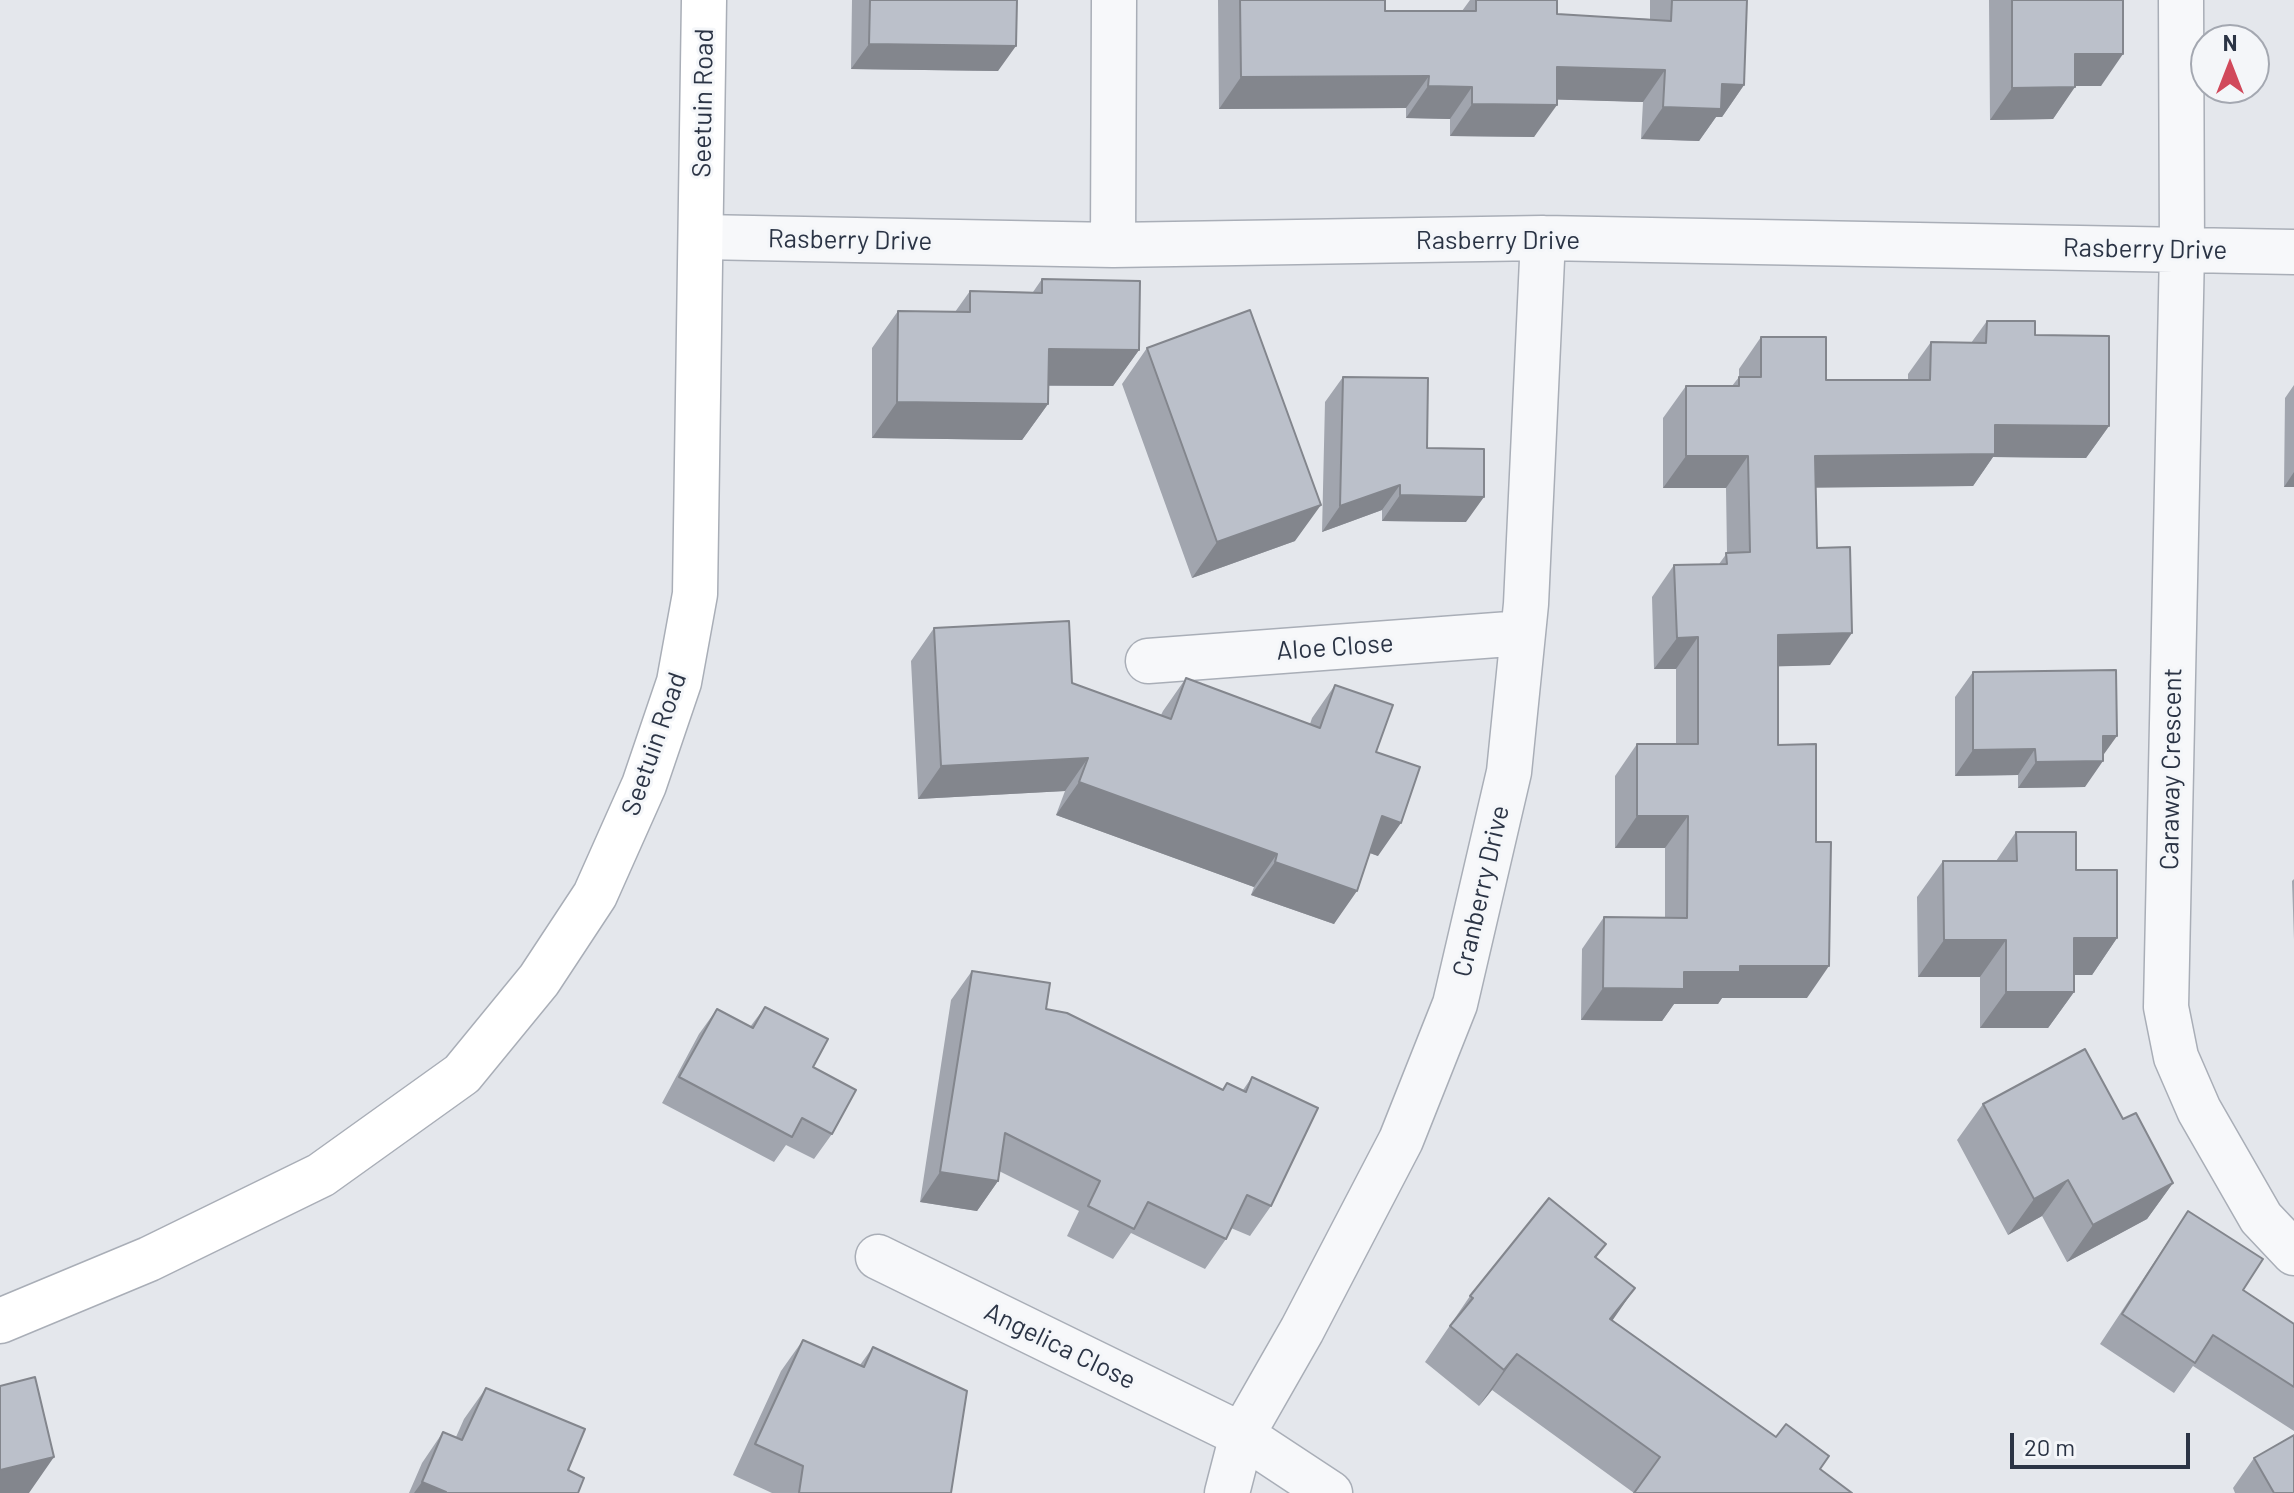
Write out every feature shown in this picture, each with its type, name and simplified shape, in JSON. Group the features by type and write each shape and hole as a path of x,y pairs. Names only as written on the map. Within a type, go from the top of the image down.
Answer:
{"street":[{"name":"Seetuin Road","path":"149,1259 321,1175 462,1074 539,980 595,895 644,785 674,697 695,594 704,0"},
{"path":"1113,245 1114,0"},
{"name":"Caraway Crescent","path":"2181,0 2182,250 2166,1007 2176,1057 2199,1110 2261,1218 2294,1253"},
{"name":"Rasberry Drive","path":"701,237 1113,245 1543,238 2294,252"},
{"name":"Cranberry Drive","path":"1227,1493 1242,1435 1302,1330 1401,1140 1455,1004 1509,772 1523,633 1543,238"},
{"name":"Aloe Close","path":"1148,661 1523,633"},
{"name":"Angelica Close","path":"878,1257 1242,1435 1330,1493"},
{"path":"0,1289 149,1259"},
{"path":"0,1321 149,1259"}],"building":[{"path":"870,0 1017,0 1016,46 869,44"},
{"path":"1240,0 1385,0 1385,11 1476,11 1476,0 1557,0 1557,14 1671,21 1672,0 1747,0 1744,85 1722,84 1721,109 1663,107 1665,70 1557,67 1557,105 1472,104 1472,87 1428,86 1429,76 1241,77"},
{"path":"2012,0 2123,0 2123,54 2075,54 2075,87 2012,88"},
{"path":"1042,279 1140,281 1139,350 1049,349 1048,404 897,402 898,311 970,312 970,291 1042,293"},
{"path":"1250,310 1321,505 1217,542 1147,348"},
{"path":"1987,321 2035,321 2035,335 2109,336 2109,426 1995,425 1995,454 1815,456 1817,548 1850,547 1852,633 1778,635 1778,745 1816,744 1816,842 1831,842 1829,966 1740,966 1740,972 1684,972 1684,989 1603,988 1604,917 1687,918 1688,816 1637,816 1637,744 1698,744 1698,637 1677,638 1674,565 1727,564 1726,553 1750,552 1748,456 1686,456 1686,386 1739,386 1739,377 1761,377 1761,337 1826,337 1826,380 1930,380 1931,342 1986,343"},
{"path":"1343,377 1428,378 1427,448 1484,449 1484,497 1400,495 1400,485 1340,506"},
{"path":"1069,621 1072,683 1171,719 1186,678 1320,728 1335,685 1393,705 1376,752 1420,767 1401,823 1382,816 1357,891 1275,862 1277,854 1079,782 1088,758 941,766 934,628"},
{"path":"2116,670 2117,736 2103,736 2103,761 2036,762 2035,749 1973,750 1973,672"},
{"path":"2016,832 2076,832 2076,870 2117,870 2117,938 2074,938 2074,992 2006,992 2006,940 1944,940 1943,861 2017,861"},
{"path":"972,971 1050,983 1046,1009 1067,1013 1223,1090 1227,1083 1246,1092 1252,1077 1318,1108 1271,1206 1247,1195 1226,1239 1148,1202 1134,1229 1088,1206 1100,1181 1005,1133 998,1181 940,1172"},
{"path":"765,1007 828,1039 813,1067 856,1090 832,1134 802,1118 792,1137 679,1077 717,1009 753,1028"},
{"path":"2085,1049 2123,1119 2136,1113 2173,1183 2093,1225 2068,1180 2034,1199 1983,1104"},
{"path":"1549,1198 1606,1244 1595,1257 1635,1288 1610,1319 1776,1437 1786,1424 1829,1456 1820,1469 1852,1493 1634,1493 1660,1457 1517,1354 1504,1370 1450,1326 1473,1298 1470,1296"},
{"path":"2188,1211 2263,1259 2243,1290 2294,1324 2294,1387 2213,1335 2195,1363 2122,1314"},
{"path":"803,1340 864,1367 873,1347 967,1391 951,1493 799,1493 803,1466 755,1444"},
{"path":"35,1377 54,1457 0,1470 0,1386"},
{"path":"486,1388 585,1429 568,1470 584,1478 578,1493 445,1493 422,1482 443,1432 462,1440"},
{"path":"2294,1435 2294,1493 2274,1493 2254,1458"}]}
